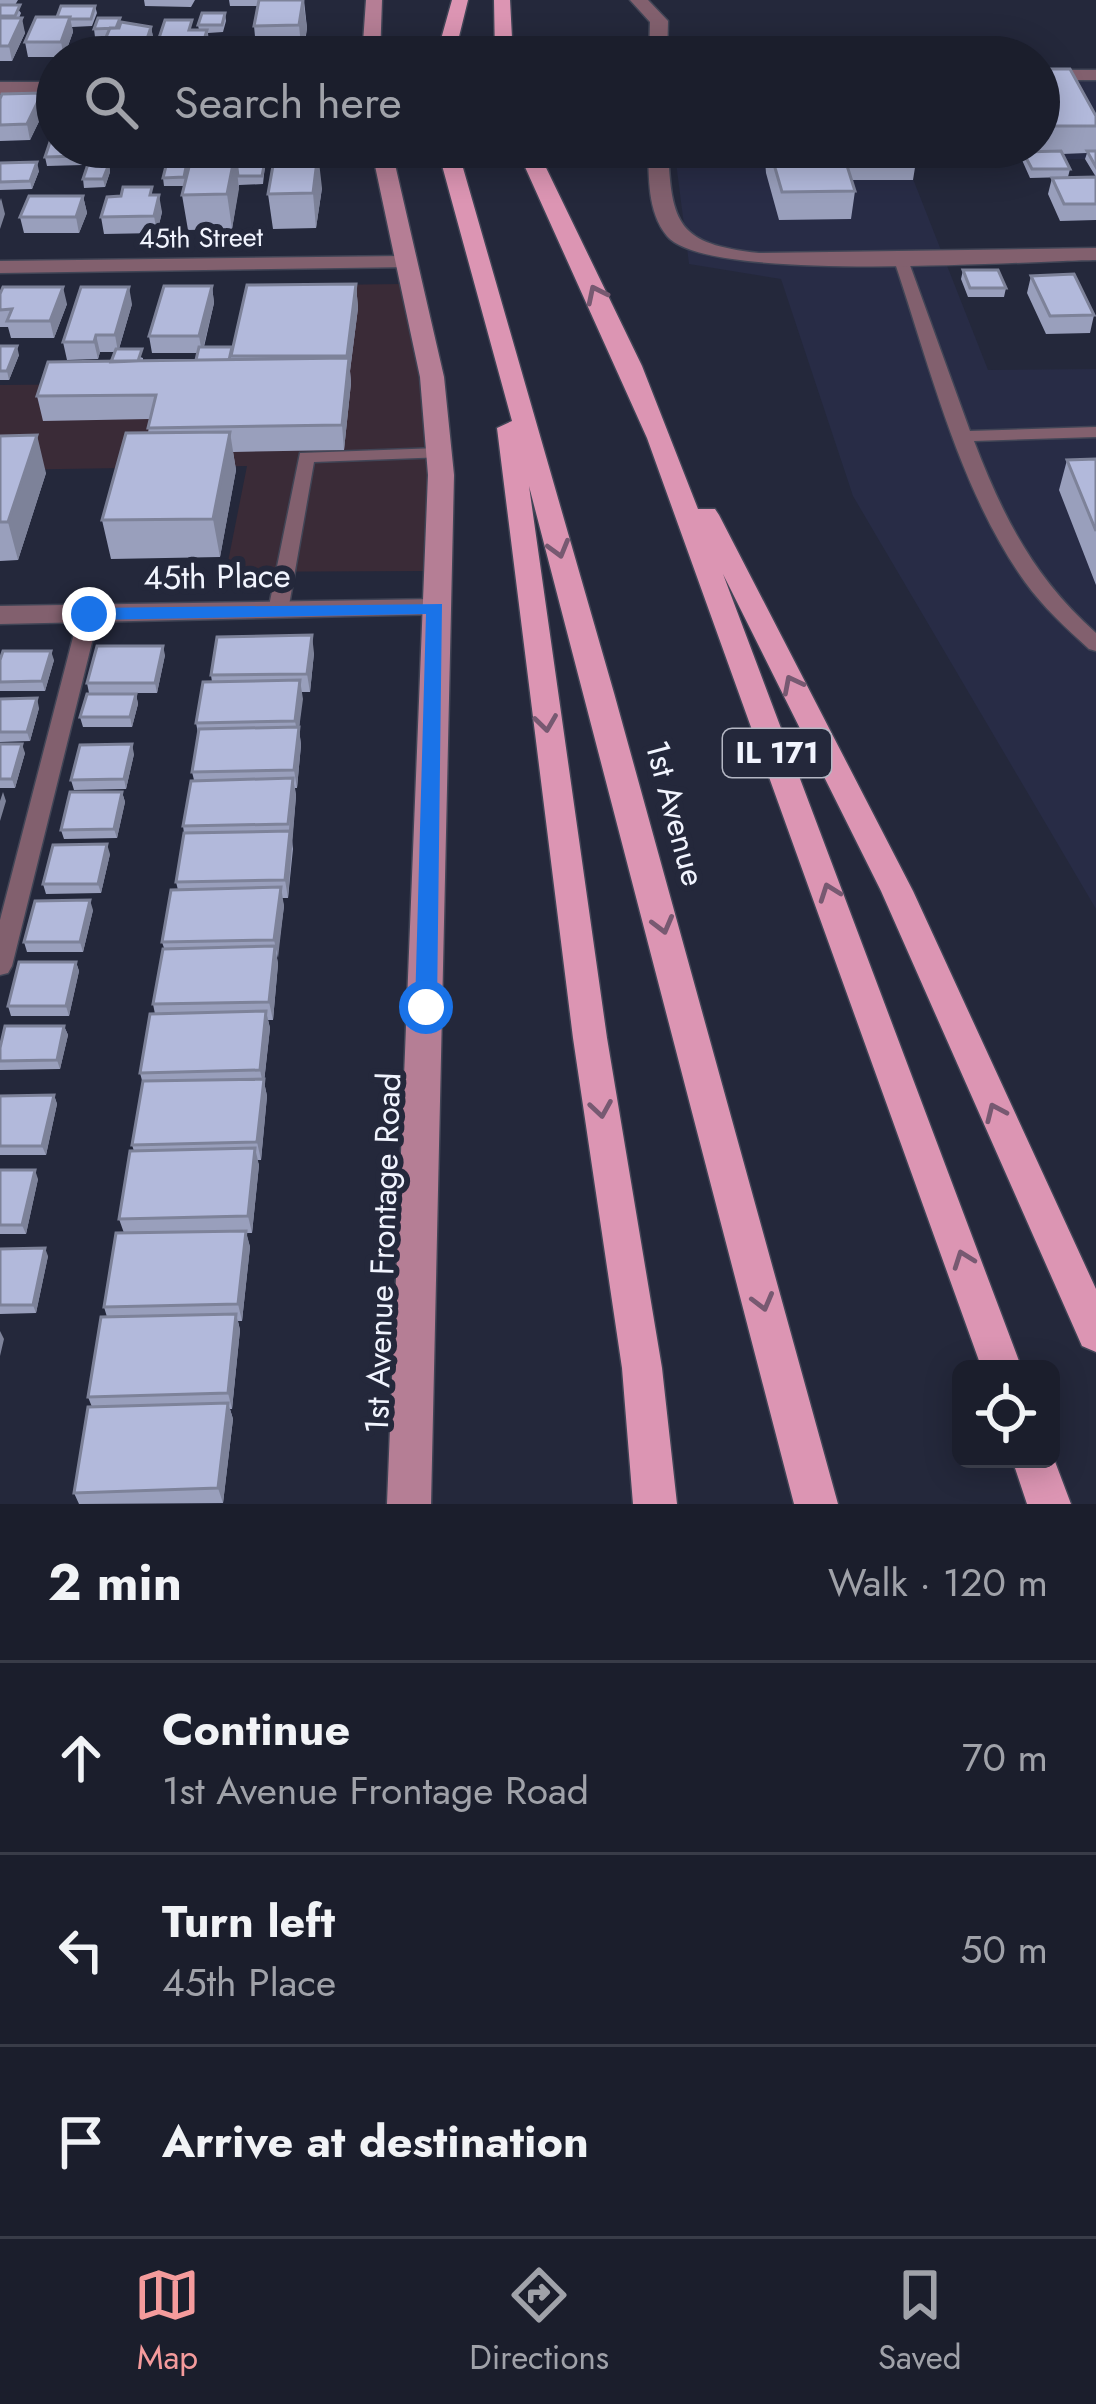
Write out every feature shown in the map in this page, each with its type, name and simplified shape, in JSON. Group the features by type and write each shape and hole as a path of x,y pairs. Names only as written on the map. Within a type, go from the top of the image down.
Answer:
{"main road":[{"path":"451,36 460,0"},
{"path":"502,0 503,36"},
{"name":"1st Avenue","path":"453,168 816,1504"},
{"name":"IL 171","path":"536,168 630,366 842,927 999,1360"},
{"path":"494,315 590,1038 642,1368 655,1504"},
{"path":"630,366 897,891 1096,1333"},
{"path":"1036,1468 1048,1504"}],"street":[{"path":"372,36 374,0"},
{"path":"638,0 659,21 659,36"},
{"path":"1060,75 1096,75"},
{"path":"0,88 36,88"},
{"name":"1st Avenue Frontage Road","path":"385,168 432,377 439,453 409,1504"},
{"path":"659,168 663,220 680,238 709,255 1096,254"},
{"name":"45th Street","path":"0,267 403,262"},
{"name":"45th Place","path":"0,615 435,608"}],"lane":[{"path":"900,257 992,504 1027,569 1059,611 1096,644"},
{"path":"967,436 1096,432"},
{"path":"278,611 305,457 439,453"},
{"path":"0,966 89,614"}],"shaded area":[{"path":"1060,74 1096,74 1096,159 1060,159"},
{"path":"677,168 909,168 988,370 1096,369 1096,909 853,496 781,279 689,264"},
{"path":"401,284 420,376 430,473 427,571 226,572 247,466 0,470 0,385 230,383 250,286"}],"building":[{"path":"259,0 303,0 299,25 254,26"},
{"path":"0,5 20,5 15,16 0,16"},
{"path":"61,6 95,6 91,19 70,19 57,17"},
{"path":"202,13 225,13 222,25 198,25"},
{"path":"36,17 70,17 63,36 36,36 36,42 25,42"},
{"path":"0,18 22,18 9,46 0,46"},
{"path":"98,18 120,18 116,28 94,29"},
{"path":"165,20 192,20 189,30 207,30 205,36 160,36"},
{"path":"121,22 151,27 148,36 107,36 110,28 119,28"},
{"path":"1060,69 1070,69 1096,116 1096,126 1060,126"},
{"path":"36,93 27,124 0,125 2,94"},
{"path":"1060,151 1070,169 1032,169 1060,168"},
{"path":"0,163 36,165 30,181 0,182"},
{"path":"87,168 107,168 103,179 83,179"},
{"path":"166,168 186,168 184,177 163,178"},
{"path":"189,168 232,168 227,194 182,195"},
{"path":"237,168 264,168 262,176 238,176"},
{"path":"273,168 316,168 313,193 268,194"},
{"path":"775,168 848,168 855,191 782,192"},
{"path":"1096,177 1096,204 1064,204 1052,178"},
{"path":"123,187 152,187 150,195 159,195 154,216 101,217 107,197 121,196"},
{"path":"29,196 83,196 76,217 20,217"},
{"path":"963,270 998,270 1006,288 970,288"},
{"path":"1074,274 1094,315 1050,316 1031,276"},
{"path":"356,284 347,356 231,356 247,285"},
{"path":"164,286 212,286 199,336 149,336"},
{"path":"3,287 63,287 50,321 7,321 12,309 0,310"},
{"path":"81,287 129,287 115,335 96,335 94,342 63,342"},
{"path":"0,346 17,346 7,371 0,371"},
{"path":"199,347 232,347 229,360 196,360"},
{"path":"116,349 142,349 138,361 111,362"},
{"path":"349,358 342,425 148,428 156,395 37,396 48,362"},
{"path":"230,432 213,519 102,520 126,433"},
{"path":"37,435 8,522 0,522 0,436"},
{"path":"1096,459 1096,531 1067,460"},
{"path":"312,635 307,674 211,675 217,637"},
{"path":"97,646 163,646 155,683 87,683"},
{"path":"3,651 51,651 42,681 0,682"},
{"path":"300,680 295,721 196,723 203,682"},
{"path":"87,694 136,694 130,717 80,717"},
{"path":"37,698 27,732 0,732 0,699"},
{"path":"299,727 294,770 192,772 199,729"},
{"path":"0,744 22,744 12,779 0,779"},
{"path":"132,744 124,779 71,780 80,745"},
{"path":"293,778 288,824 183,826 191,781"},
{"path":"70,792 122,792 114,829 61,830"},
{"path":"290,831 285,880 176,882 184,833"},
{"path":"107,844 98,884 43,884 53,845"},
{"path":"281,887 274,940 162,942 171,890"},
{"path":"90,900 80,942 24,942 35,901"},
{"path":"275,946 269,1002 153,1004 163,949"},
{"path":"19,962 76,962 66,1006 8,1006"},
{"path":"266,1011 260,1070 140,1073 150,1014"},
{"path":"5,1026 64,1026 57,1060 0,1061"},
{"path":"264,1079 257,1142 132,1145 143,1081"},
{"path":"54,1095 42,1146 0,1146 0,1096"},
{"path":"255,1148 248,1216 119,1219 130,1151"},
{"path":"0,1170 35,1170 22,1225 0,1225"},
{"path":"246,1231 238,1304 104,1307 116,1233"},
{"path":"45,1248 33,1305 0,1305 0,1249"},
{"path":"236,1314 228,1393 88,1397 101,1317"},
{"path":"228,1403 218,1488 74,1493 88,1407"}],"route":[{"path":"89,614 435,608 426,1007"}]}
